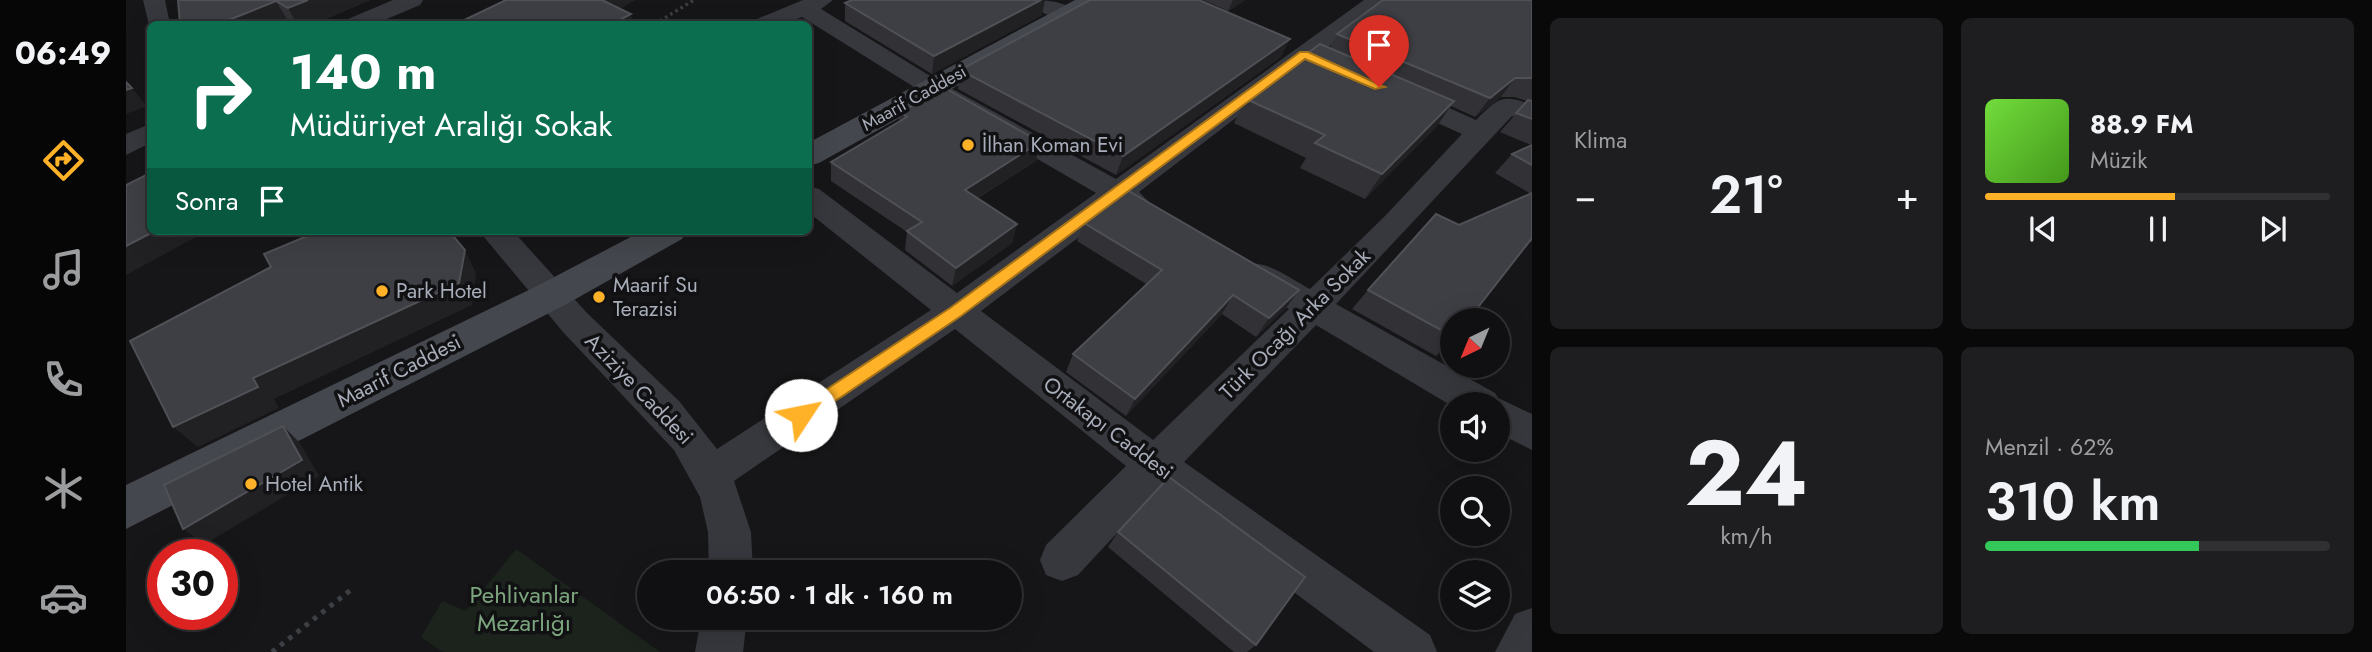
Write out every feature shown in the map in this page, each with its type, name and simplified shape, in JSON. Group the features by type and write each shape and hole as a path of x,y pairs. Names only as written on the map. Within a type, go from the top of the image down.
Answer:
{"street":[{"path":"154,0 158,21"},
{"path":"363,21 412,0"},
{"path":"1037,0 1067,14"},
{"name":"Maarif Caddesi","path":"812,154 1093,0"},
{"path":"712,474 956,312 1116,191 1379,0"},
{"path":"772,21 813,4 931,87 1162,219"},
{"path":"1379,87 1479,131"},
{"name":"Türk Ocağı Arka Sokak","path":"1062,560 1154,464 1397,222 1479,131 1508,105 1532,115"},
{"path":"126,146 147,134"},
{"name":"Ortakapı Caddesi","path":"812,200 1154,464 1413,652"},
{"name":"Aziziye Caddesi","path":"499,235 586,335 690,440 712,474 728,516 730,560"},
{"name":"Maarif Caddesi","path":"126,508 552,295 663,235"},
{"path":"1231,260 1461,392"},
{"path":"1510,421 1532,433"},
{"path":"719,652 722,630"},
{"path":"1520,652 1532,631"}],"path":[{"path":"660,21 694,0"},
{"path":"272,652 352,589"}],"green space":[{"name":"Pehlivanlar Mezarlığı","path":"516,549 660,652 443,652 421,637 442,601 466,611"}],"building":[{"path":"178,0 308,0 288,8 276,1 226,21 180,21"},
{"path":"506,0 602,0 631,14 618,21 462,21"},
{"path":"852,0 1041,0 934,56 845,3"},
{"path":"1090,0 1199,0 1290,39 1123,156 960,70"},
{"path":"1383,0 1532,0 1532,78 1515,78 1490,98 1337,34"},
{"path":"1320,44 1454,101 1382,174 1315,143 1325,135 1246,99"},
{"path":"945,88 1040,142 965,190 1017,224 956,268 907,231 922,222 831,162 907,117 900,112"},
{"path":"1528,100 1532,101 1532,119 1516,113"},
{"path":"1532,145 1532,165 1512,154"},
{"path":"147,174 147,235 126,246 126,185"},
{"path":"1127,190 1299,290 1269,318 1233,295 1135,399 1073,354 1162,270 1084,223"},
{"path":"1532,193 1532,238 1477,308 1440,308 1440,329 1368,290 1436,214 1459,225"},
{"path":"309,235 452,235 465,250 459,283 253,378 258,387 173,427 130,341 271,267 264,254"},
{"path":"283,426 302,460 183,529 164,485"},
{"path":"1169,477 1305,577 1256,645 1118,532"}],"place":[{"name":"İlhan Koman Evi","path":"968,145"},
{"name":"Park Hotel","path":"382,291"},
{"name":"Maarif Su Terazisi","path":"599,297"},
{"name":"Hotel Antik","path":"251,484"}],"route":[{"path":"801,415 956,312 1304,54 1379,87"}]}
